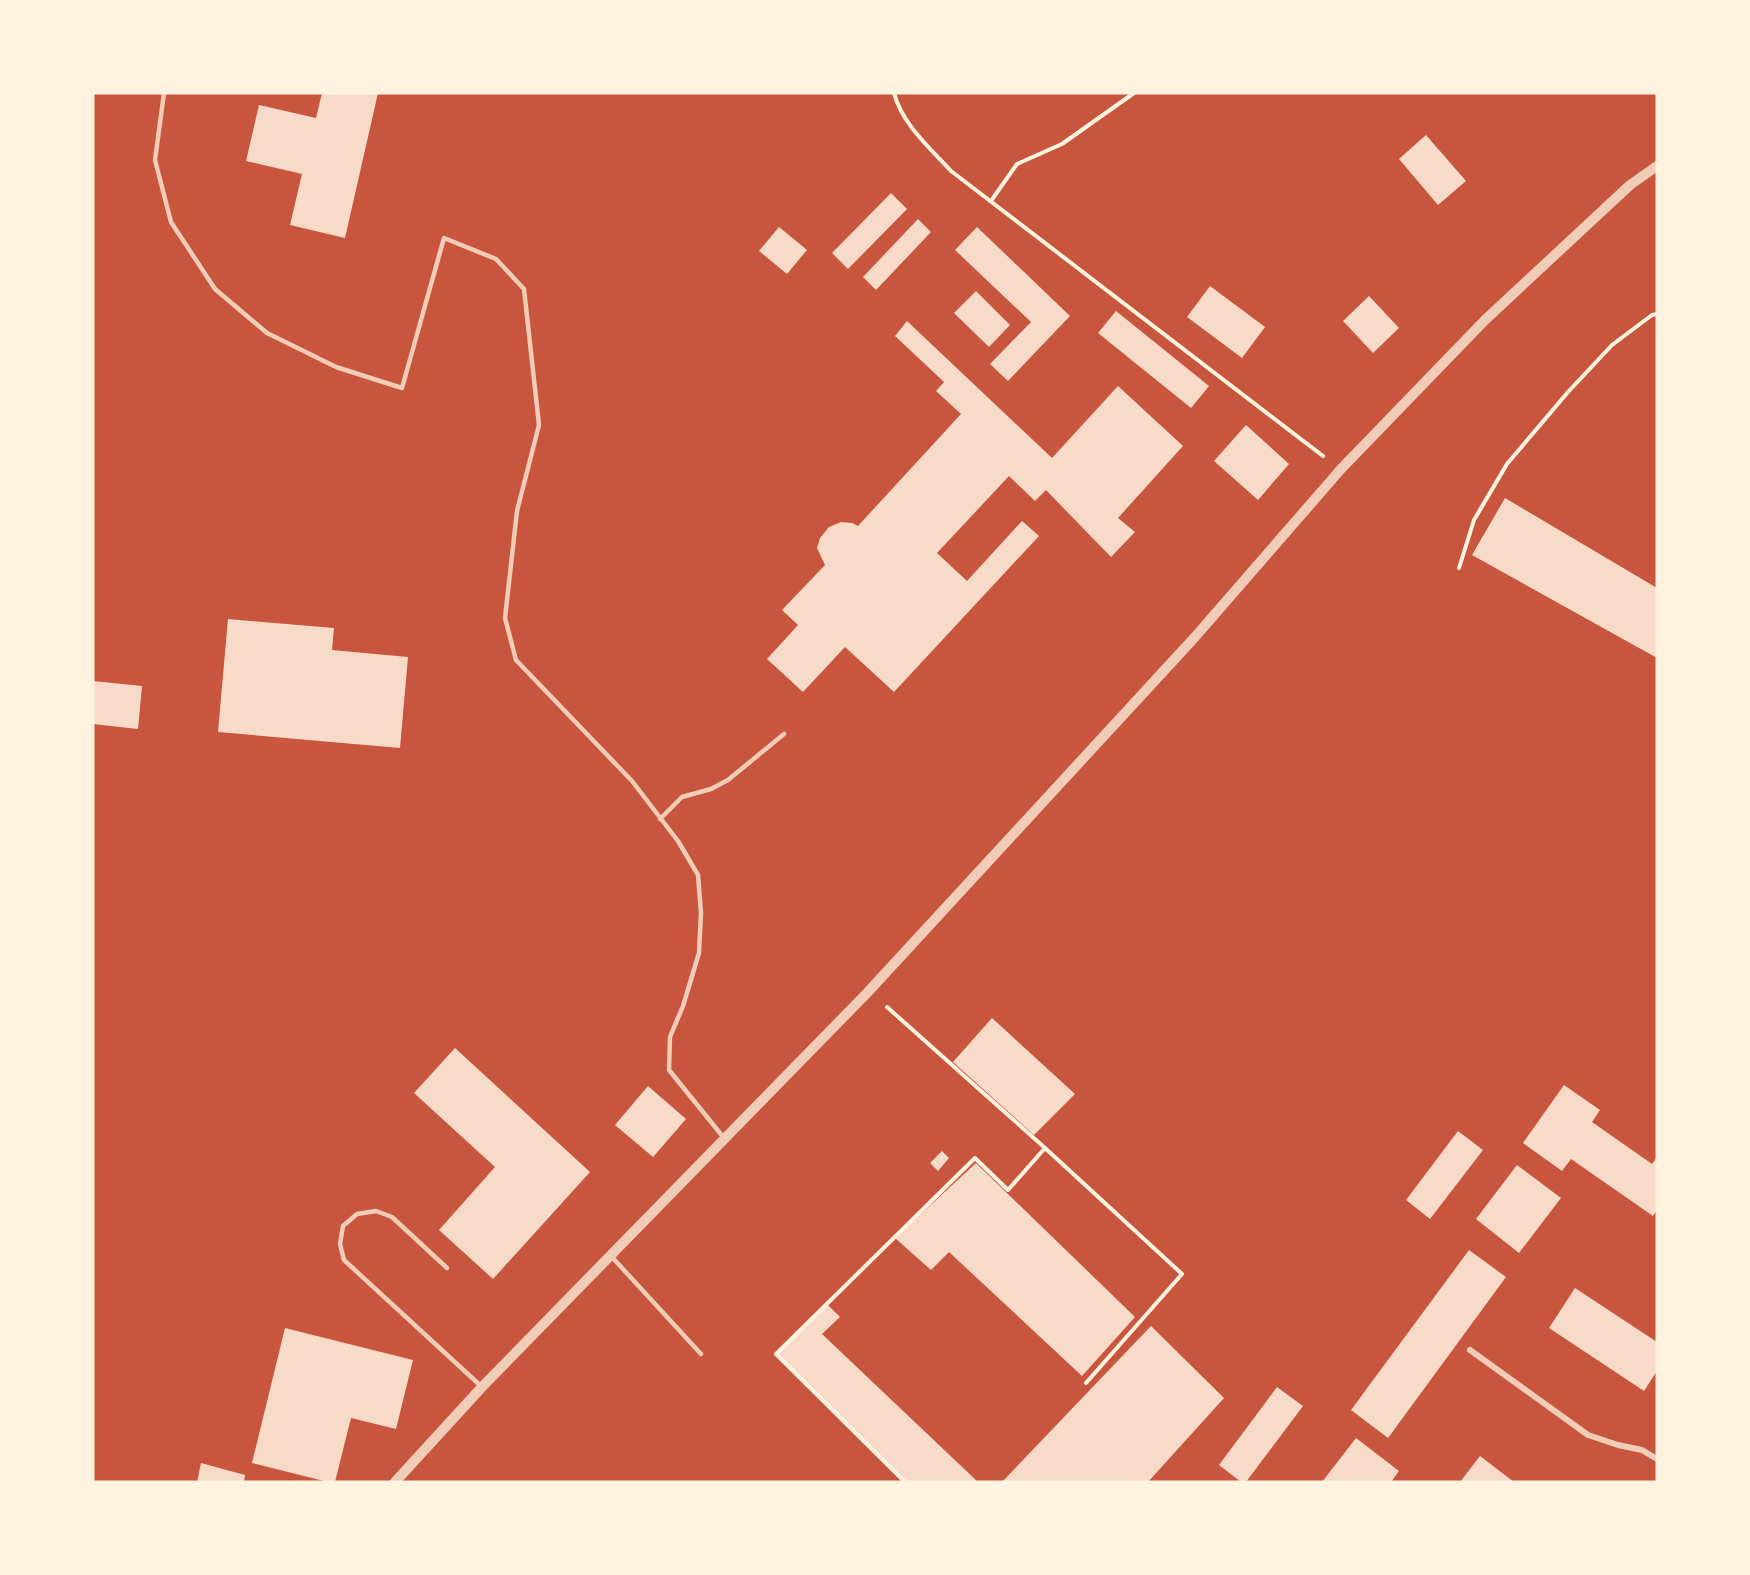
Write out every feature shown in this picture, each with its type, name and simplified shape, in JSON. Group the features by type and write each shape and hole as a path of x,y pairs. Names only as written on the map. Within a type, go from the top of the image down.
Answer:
{"street":[{"path":"395,1482 482,1387 867,993 1195,637 1341,469 1485,320 1630,185 1657,166"},
{"path":"1470,1350 1588,1435 1642,1450 1657,1459"}],"lane":[{"path":"164,93 155,160 171,222 215,289 267,333 336,368 402,388 444,238 496,259 524,289 539,424 516,511 505,618 516,660 632,781 678,842 698,875 701,913 699,953 683,1006 670,1037 669,1070 724,1138"},
{"path":"660,819 682,797 711,789 728,780 784,734"},
{"path":"447,1268 392,1217 376,1211 357,1214 343,1226 340,1244 344,1260 482,1387"},
{"path":"611,1256 701,1354"}],"path":[{"path":"894,93 896,101 914,131 951,171 1341,469"},
{"path":"991,201 1017,164 1062,144 1134,93"},
{"path":"1459,568 1474,520 1507,464 1568,392 1612,345 1652,315 1657,314"},
{"path":"867,993 901,1018 1182,1274 1086,1383"},
{"path":"905,1482 776,1354 975,1158 1008,1190 1045,1148"}],"building":[{"path":"322,93 378,93 345,238 290,225 302,174 246,161 259,105 316,118"},
{"path":"1426,135 1466,181 1438,205 1399,159"},
{"path":"891,193 907,209 848,269 832,253"},
{"path":"918,219 931,232 876,290 863,277"},
{"path":"779,227 807,250 787,274 759,251"},
{"path":"977,227 1070,316 1008,381 990,364 1031,322 955,250"},
{"path":"1210,286 1265,327 1242,358 1187,317"},
{"path":"976,291 1010,325 989,347 954,313"},
{"path":"1369,296 1399,328 1373,353 1343,321"},
{"path":"1116,311 1209,386 1191,408 1098,333"},
{"path":"907,321 1052,458 1118,386 1183,446 1118,518 1135,532 1111,557 1046,490 1035,501 1009,476 937,553 967,581 1022,521 1039,536 894,692 845,647 803,692 767,659 798,625 782,610 825,565 817,548 820,538 829,527 841,522 858,526 961,414 936,391 944,382 895,336"},
{"path":"1246,425 1289,464 1258,500 1214,461"},
{"path":"1505,498 1657,588 1657,658 1472,555"},
{"path":"228,619 334,628 332,650 408,657 400,748 218,732"},
{"path":"93,681 142,686 138,729 93,724"},
{"path":"992,1018 1075,1094 1034,1135 953,1062"},
{"path":"455,1048 590,1172 493,1279 439,1230 495,1167 414,1093"},
{"path":"1564,1085 1600,1110 1592,1122 1652,1164 1657,1157 1657,1210 1653,1216 1571,1159 1562,1171 1523,1143"},
{"path":"648,1086 686,1119 653,1157 615,1125"},
{"path":"1458,1131 1483,1150 1430,1219 1406,1200"},
{"path":"942,1151 949,1158 938,1171 930,1163"},
{"path":"976,1163 1135,1317 1082,1376 949,1252 931,1270 895,1238"},
{"path":"1517,1165 1561,1198 1519,1253 1476,1219"},
{"path":"1469,1250 1506,1277 1388,1438 1351,1410"},
{"path":"1575,1288 1657,1342 1657,1371 1644,1391 1549,1328"},
{"path":"827,1304 840,1317 822,1334 978,1482 905,1482 776,1354"},
{"path":"1151,1326 1224,1398 1148,1482 1002,1482"},
{"path":"285,1328 413,1360 396,1429 351,1418 335,1482 252,1463"},
{"path":"1277,1387 1303,1406 1246,1482 1241,1482 1219,1465"},
{"path":"1356,1438 1399,1471 1391,1482 1322,1482"},
{"path":"1480,1456 1514,1482 1460,1482"},
{"path":"201,1463 245,1475 244,1482 197,1482"}]}
